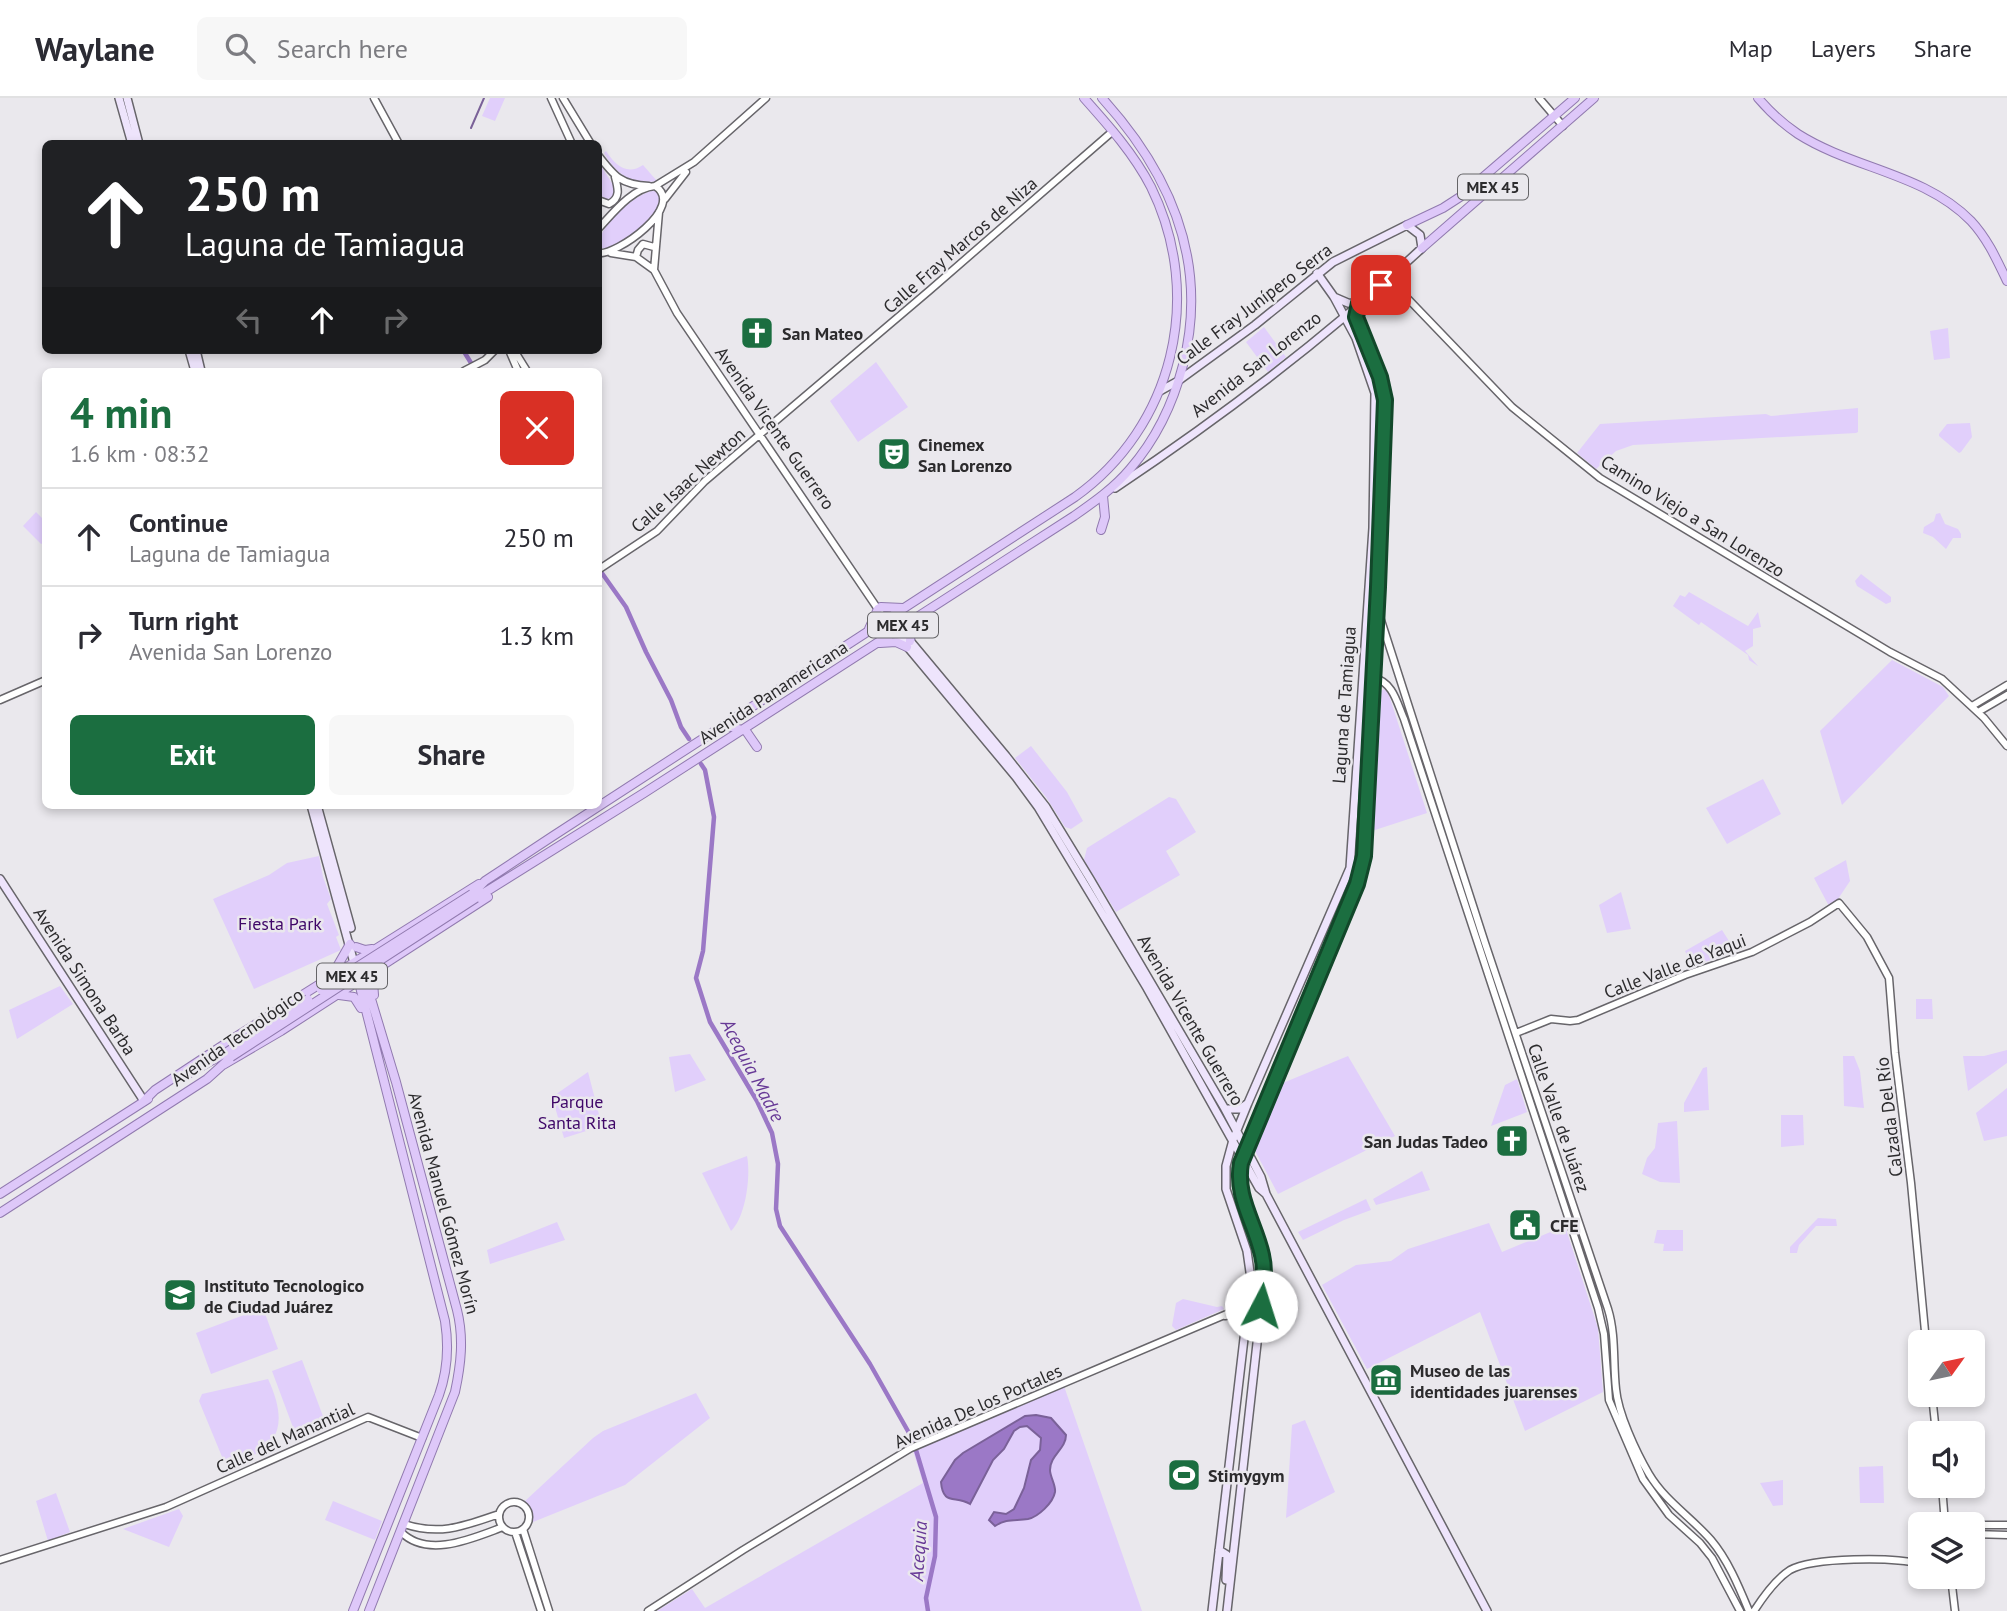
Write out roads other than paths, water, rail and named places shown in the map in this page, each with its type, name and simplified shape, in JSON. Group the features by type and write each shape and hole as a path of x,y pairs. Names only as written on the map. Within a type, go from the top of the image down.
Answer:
{"main road":[{"path":"119,98 131,140"},
{"path":"127,98 138,140"},
{"name":"MEX 45","path":"1084,98 1136,160 1152,189 1167,228 1175,269 1177,300 1170,357 1160,391"},
{"name":"MEX 45","path":"1102,98 1130,131 1166,190 1188,257 1192,310 1185,356 1166,416 1132,467 1103,496"},
{"name":"MEX 45","path":"1407,225 1451,203 1575,98"},
{"name":"MEX 45","path":"1422,248 1594,98"},
{"path":"1758,98 1780,120 1806,139 1928,190 1955,207 1983,236 2007,281"},
{"path":"1102,118 1110,120 1115,112"},
{"path":"1113,131 1121,128 1130,131"},
{"path":"1407,225 1420,235 1422,248"},
{"name":"Calle Fray Junípero Serra","path":"1160,391 1265,318 1317,273 1346,254 1407,225"},
{"name":"Avenida San Lorenzo","path":"1103,496 1265,381 1422,248"},
{"path":"1326,285 1327,274 1346,254"},
{"name":"Laguna de Tamiagua","path":"1248,1305 1251,1279 1249,1259 1226,1189 1226,1166 1248,1103 1350,868 1373,528 1376,400 1367,366 1344,316 1317,273"},
{"path":"1334,297 1359,304"},
{"name":"Laguna de Tamiagua","path":"1242,1157 1361,873 1365,849 1377,679 1385,400 1380,377 1357,324 1359,304"},
{"name":"Avenida Panamericana","path":"602,804 1067,503 1106,472 1124,453 1146,422 1160,391"},
{"path":"1101,530 1105,517 1103,496"},
{"name":"Avenida Panamericana","path":"564,844 1103,496"},
{"path":"1067,503 1073,507 1074,516"},
{"path":"865,634 873,624 878,606 906,608"},
{"name":"Avenida Vicente Guerrero","path":"888,619 1038,807 1147,988 1256,1183 1266,1194"},
{"path":"874,645 891,641 909,644 913,619"},
{"path":"1364,642 1367,668 1377,679"},
{"name":"Avenida Vicente Guerrero","path":"909,644 1045,807 1225,1109 1265,1184 1266,1194"},
{"path":"750,708 756,721"},
{"path":"724,725 748,733 757,747"},
{"path":"613,797 620,801 620,808"},
{"path":"312,809 353,946 366,968 376,969"},
{"path":"318,809 353,946"},
{"name":"Avenida Panamericana","path":"552,836 594,809"},
{"name":"Avenida Tecnológico","path":"474,896 485,881 552,836"},
{"name":"Avenida Tecnológico","path":"0,1194 158,1092 229,1055 474,896 564,844"},
{"path":"223,1065 336,996 533,867 544,857"},
{"name":"Avenida Simona Barba","path":"0,879 144,1101"},
{"path":"147,1118 149,1110 144,1101 155,1090 375,948 485,881"},
{"path":"353,946 365,950 375,948"},
{"path":"328,978 353,946"},
{"name":"Avenida Manuel Gómez Morín","path":"353,1611 439,1395 446,1371 448,1348 445,1321 366,1014 359,981 359,959"},
{"path":"346,968 359,981"},
{"path":"373,1005 376,969"},
{"name":"Avenida Manuel Gómez Morín","path":"359,981 373,1005 412,1142 460,1323 462,1353 455,1392 369,1611"},
{"path":"336,996 344,994 354,998 366,1014"},
{"name":"Avenida Tecnológico","path":"0,1213 207,1079 223,1065 229,1055"},
{"path":"158,1092 158,1103 166,1106"},
{"path":"1225,1109 1240,1109 1248,1103"},
{"path":"397,1139 404,1144 412,1142"},
{"path":"1227,1611 1264,1269 1261,1250 1240,1190 1242,1157"},
{"path":"403,1160 409,1158 417,1162"},
{"path":"1240,1190 1247,1183 1256,1183"},
{"path":"1266,1194 1487,1611"},
{"path":"432,1273 440,1279 448,1276"},
{"path":"1215,1611 1215,1587 1248,1305 1255,1313 1253,1341 1256,1354"},
{"path":"439,1395 444,1393 448,1396 440,1422 443,1425"},
{"path":"1233,1427 1236,1437 1234,1458 1244,1462"},
{"path":"386,1531 403,1527 392,1515"},
{"path":"1219,1550 1227,1555 1226,1578 1229,1587"}],"street":[{"path":"374,98 397,140"},
{"path":"551,98 570,140"},
{"path":"563,98 589,140"},
{"path":"602,253 638,234 659,212 694,162 765,98"},
{"path":"1539,98 1563,126"},
{"path":"572,140 575,133 583,130"},
{"name":"Calle Fray Marcos de Niza","path":"761,433 1113,131"},
{"path":"602,160 615,177 618,192 617,198 609,204 602,201"},
{"path":"602,225 624,202 694,162"},
{"path":"615,177 634,185 653,186 663,192 665,200"},
{"path":"654,270 659,212"},
{"path":"636,257 643,244 654,247"},
{"path":"602,254 618,253 636,257 654,270"},
{"name":"Avenida Vicente Guerrero","path":"654,270 677,313 888,619"},
{"name":"Camino Viejo a San Lorenzo","path":"1388,278 1512,407 1600,478 1890,652 1942,679 1975,709 2007,746"},
{"path":"471,368 490,354"},
{"name":"Calle Isaac Newton","path":"602,568 657,531 705,481 761,433"},
{"name":"Calle Valle de Juárez","path":"1377,608 1612,1323 1613,1399 1650,1475 1676,1509 1716,1547 1745,1602 1752,1610"},
{"name":"Calle Valle de Juárez","path":"1377,679 1394,694 1412,748 1601,1322 1613,1399 1643,1479 1669,1515 1706,1550 1739,1608"},
{"path":"0,700 42,682"},
{"path":"1975,709 2007,685"},
{"path":"1975,709 2007,695"},
{"path":"1412,748 1421,745"},
{"name":"Calle Valle de Yaqui","path":"1516,1033 1551,1018 1578,1020 1685,975 1741,957 1810,922 1839,903"},
{"name":"Calzada Del Río","path":"1839,903 1867,937 1889,978 1925,1330"},
{"path":"1531,1106 1539,1103"},
{"path":"1538,1129 1548,1127"},
{"path":"1569,1222 1578,1219"},
{"name":"Avenida De los Portales","path":"648,1611 911,1448 1248,1305"},
{"path":"1223,1316 1237,1314 1245,1319"},
{"name":"Calle del Manantial","path":"0,1560 166,1507 368,1417 422,1438"},
{"path":"503,1527 499,1514 503,1506 509,1502 523,1504 529,1518 519,1531"},
{"path":"1669,1515 1676,1509"},
{"path":"403,1527 444,1530 499,1514"},
{"path":"1985,1525 2007,1525"},
{"path":"403,1527 418,1543 434,1545 455,1543 503,1527 519,1531"},
{"path":"519,1531 541,1611"},
{"path":"519,1531 549,1611"},
{"path":"1985,1534 2007,1535"},
{"path":"1752,1610 1782,1577 1802,1565 1889,1559 1908,1562"},
{"path":"1952,1589 1955,1611"},
{"path":"1739,1608 1745,1602"}],"waterway":[{"name":"Acequia Madre","path":"471,128 484,98"},
{"name":"Acequia Madre","path":"465,354 474,368"},
{"name":"Acequia Madre","path":"602,573 626,607 689,739"},
{"name":"Acequia Madre","path":"701,764 705,770 714,817 703,951 696,978 710,1022 757,1101 772,1133 778,1164 776,1209 780,1226 870,1364 913,1440 936,1517 935,1556 926,1598 928,1611"}],"place":[{"name":"San Mateo","path":"757,333"},
{"name":"Cinemex San Lorenzo","path":"894,454"},
{"name":"San Judas Tadeo","path":"1512,1141"},
{"name":"CFE","path":"1525,1225"},
{"name":"Instituto Tecnologico de Ciudad Juárez","path":"180,1295"},
{"name":"Museo de las identidades juarenses","path":"1386,1380"},
{"name":"Stimygym","path":"1184,1475"}],"park label":[{"name":"Fiesta Park","path":"280,923"},
{"name":"Parque Santa Rita","path":"577,1111"}],"water label":[{"name":"Acequia","path":"918,1551"}]}
